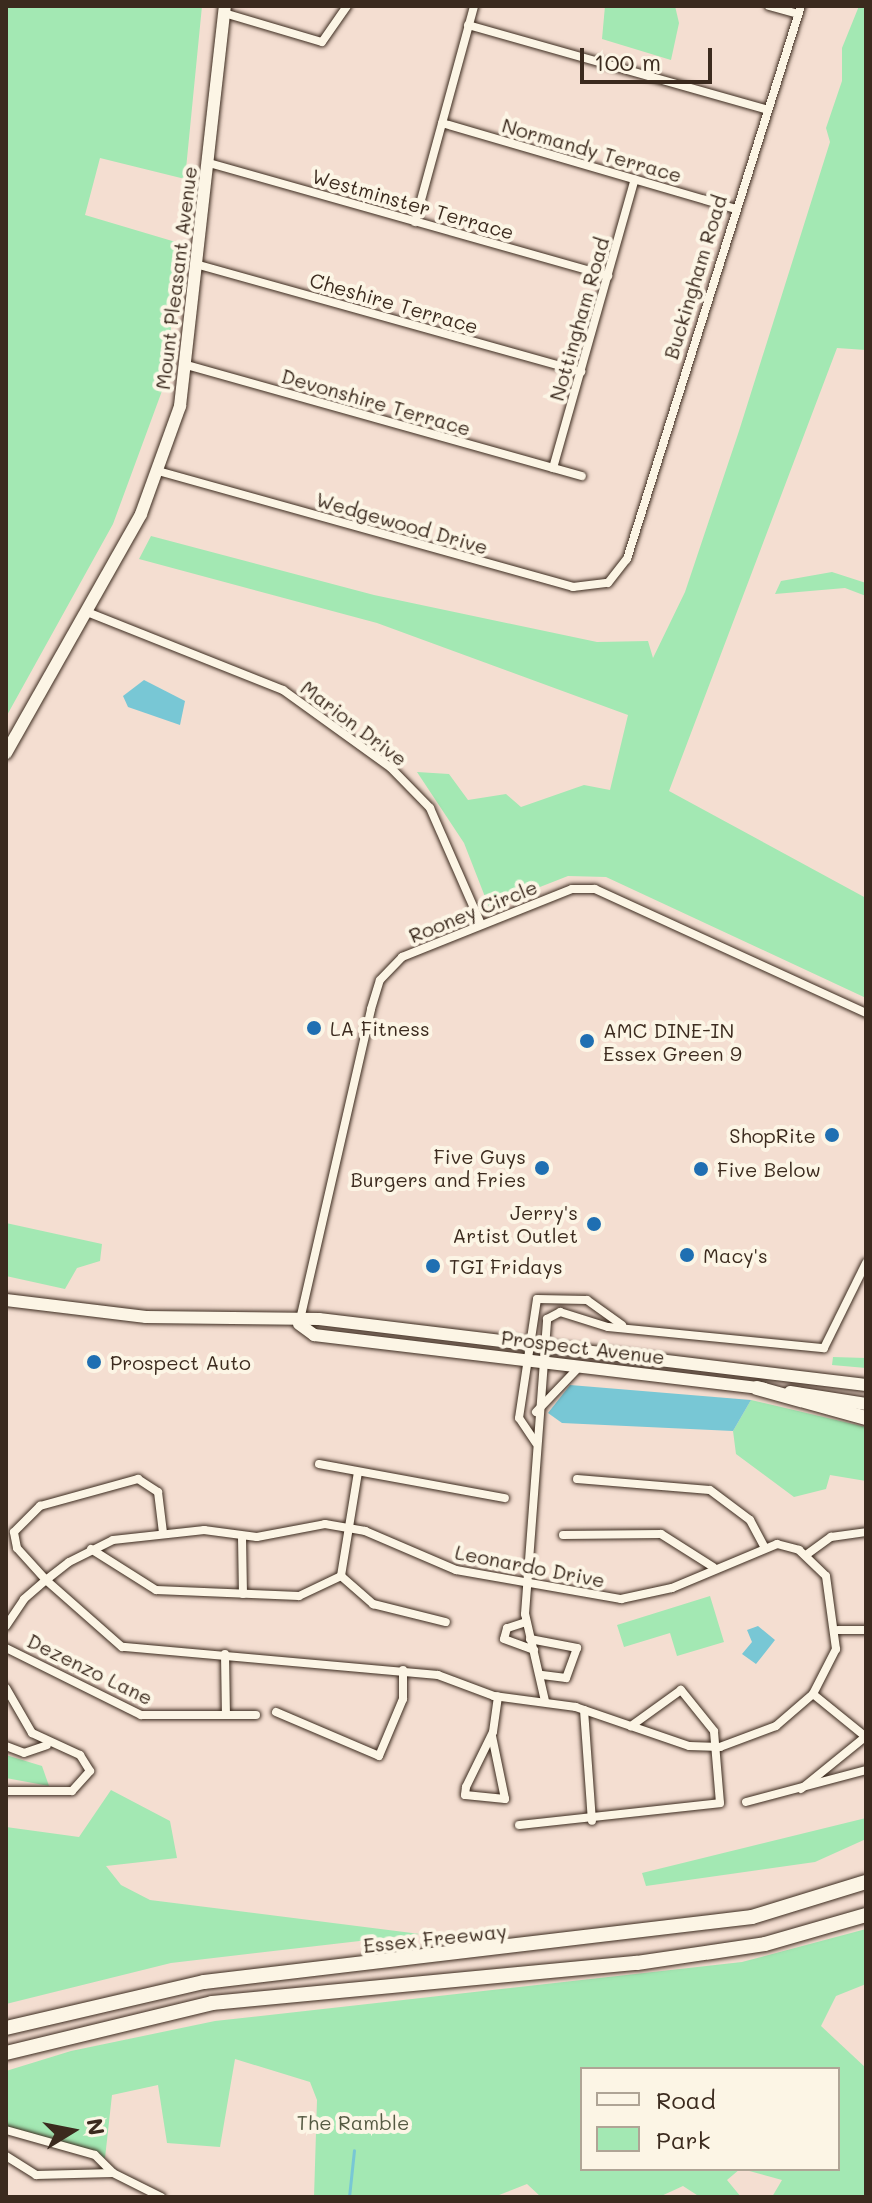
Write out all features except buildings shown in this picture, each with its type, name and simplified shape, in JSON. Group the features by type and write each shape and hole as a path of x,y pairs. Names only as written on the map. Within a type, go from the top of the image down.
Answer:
{"highway":[{"path":"757,1388 866,1418"},
{"name":"Essex Freeway","path":"6,2028 204,1982 737,1920 866,1882"},
{"path":"6,2053 212,2003 637,1963 765,1944 866,1915"}],"main road":[{"name":"Mount Pleasant Avenue","path":"6,753 87,612 158,471 190,366 225,10"},
{"name":"Prospect Avenue","path":"6,1300 74,1312 299,1324 319,1319 866,1385"},
{"name":"Prospect Avenue","path":"299,1324 314,1335 866,1404"}],"street":[{"path":"225,10 322,42 347,6"},
{"path":"415,222 474,6"},
{"path":"769,6 800,10"},
{"name":"Buckingham Road","path":"627,559 733,208 800,10"},
{"path":"468,25 765,109"},
{"name":"Normandy Terrace","path":"442,123 733,208"},
{"name":"Westminster Terrace","path":"209,163 608,276"},
{"name":"Nottingham Road","path":"553,468 635,179"},
{"name":"Cheshire Terrace","path":"199,265 581,372"},
{"name":"Devonshire Terrace","path":"190,366 582,476"},
{"name":"Wedgewood Drive","path":"158,471 582,589 608,583 627,559"},
{"name":"Marion Drive","path":"87,612 283,690 391,768 430,808 481,924"},
{"name":"Rooney Circle","path":"299,1324 380,980 402,957 572,889 595,889 866,1013"},
{"path":"536,1444 519,1418 533,1362 554,1313 622,1325 824,1348 866,1263"},
{"path":"545,1701 526,1622 536,1444 533,1362 528,1343 533,1307 545,1295 587,1300 622,1325"},
{"path":"535,1412 578,1368"},
{"path":"319,1464 505,1498"},
{"path":"91,1549 156,1590 312,1594 341,1576 358,1472"},
{"path":"163,1531 158,1492 138,1479 40,1506 14,1532 17,1548 46,1580 122,1647 403,1670 498,1696 545,1701 584,1710 715,1748 776,1726 813,1694 832,1663 838,1630 826,1576 806,1555 764,1546 750,1520 697,1485 577,1479"},
{"name":"Leonardo Drive","path":"6,1626 46,1580 91,1549 163,1531 242,1537 312,1524 349,1527 456,1570 621,1599 672,1588 764,1546"},
{"path":"806,1555 831,1537 866,1532"},
{"path":"563,1535 661,1534 713,1567"},
{"path":"242,1537 243,1594"},
{"path":"341,1576 373,1604 446,1622"},
{"path":"526,1622 507,1628 504,1639 534,1650"},
{"path":"838,1630 866,1630"},
{"path":"530,1639 577,1648 566,1678 540,1675"},
{"name":"Dezenzo Lane","path":"6,1648 141,1715 256,1715"},
{"path":"225,1654 226,1715"},
{"path":"276,1712 379,1756 403,1699 403,1670"},
{"path":"6,1688 20,1720 47,1745 85,1759 83,1787 6,1791"},
{"path":"519,1825 592,1821 720,1803 714,1731 681,1690 631,1726"},
{"path":"801,1789 866,1737 813,1694"},
{"path":"492,1736 505,1799 465,1795 466,1787 492,1736 498,1696"},
{"path":"584,1710 592,1821"},
{"path":"6,1746 24,1753 47,1745"},
{"path":"746,1802 866,1770"},
{"path":"6,2130 95,2155 113,2173 161,2197"},
{"path":"6,2156 36,2175 113,2173"}],"green space":[{"path":"6,6 202,6 185,179 100,158 85,215 179,243 166,380 113,524 6,717"},
{"path":"605,6 675,6 679,23 671,60 602,39"},
{"path":"859,6 866,6 866,350 837,348 669,791 866,898 866,998 606,877 568,876 489,907 464,843 417,772 449,774 468,800 506,794 521,807 584,785 610,790 628,715 377,623 139,559 151,536 374,595 597,642 648,641 653,658 685,592 739,431 830,142 826,128 842,81 842,48"},
{"path":"832,572 866,583 866,596 845,588 775,594 781,581"},
{"path":"6,1223 102,1244 100,1261 77,1268 65,1289 6,1276"},
{"path":"833,1357 866,1358 866,1368 832,1365"},
{"path":"751,1400 866,1427 866,1481 830,1475 826,1489 794,1497 736,1454 733,1431"},
{"path":"710,1596 724,1642 677,1656 670,1633 624,1647 617,1625"},
{"path":"6,1755 42,1766 49,1786 6,1778"},
{"path":"111,1790 170,1821 177,1858 106,1866 121,1885 150,1900 420,1934 171,1963 6,2004 6,1827 79,1837"},
{"path":"866,1818 866,1839 815,1862 646,1886 642,1873"},
{"name":"The Ramble","path":"866,1929 866,1984 836,1996 821,2026 866,2068 866,2197 772,2197 782,2180 749,2171 840,2171 840,2067 580,2067 580,2171 738,2171 727,2180 741,2197 700,2197 683,2186 659,2197 541,2197 527,2184 494,2197 314,2197 317,2100 310,2082 235,2059 220,2147 167,2143 158,2085 112,2095 105,2158 6,2133 6,2071 71,2051 215,2021 742,1962"}],"water":[{"path":"144,680 185,701 180,725 128,707 123,696"},
{"path":"570,1385 751,1400 733,1431 562,1423 548,1413"},
{"path":"758,1626 775,1640 756,1664 742,1654 752,1642 747,1630"}],"waterway":[{"path":"349,2197 354,2150"}],"place":[{"name":"LA Fitness","path":"314,1028"},
{"name":"AMC DINE-IN Essex Green 9","path":"587,1041"},
{"name":"ShopRite","path":"832,1135"},
{"name":"Five Guys Burgers and Fries","path":"542,1168"},
{"name":"Five Below","path":"701,1169"},
{"name":"Jerry's Artist Outlet","path":"594,1224"},
{"name":"Macy's","path":"687,1255"},
{"name":"TGI Fridays","path":"433,1266"},
{"name":"Prospect Auto","path":"94,1362"}]}
